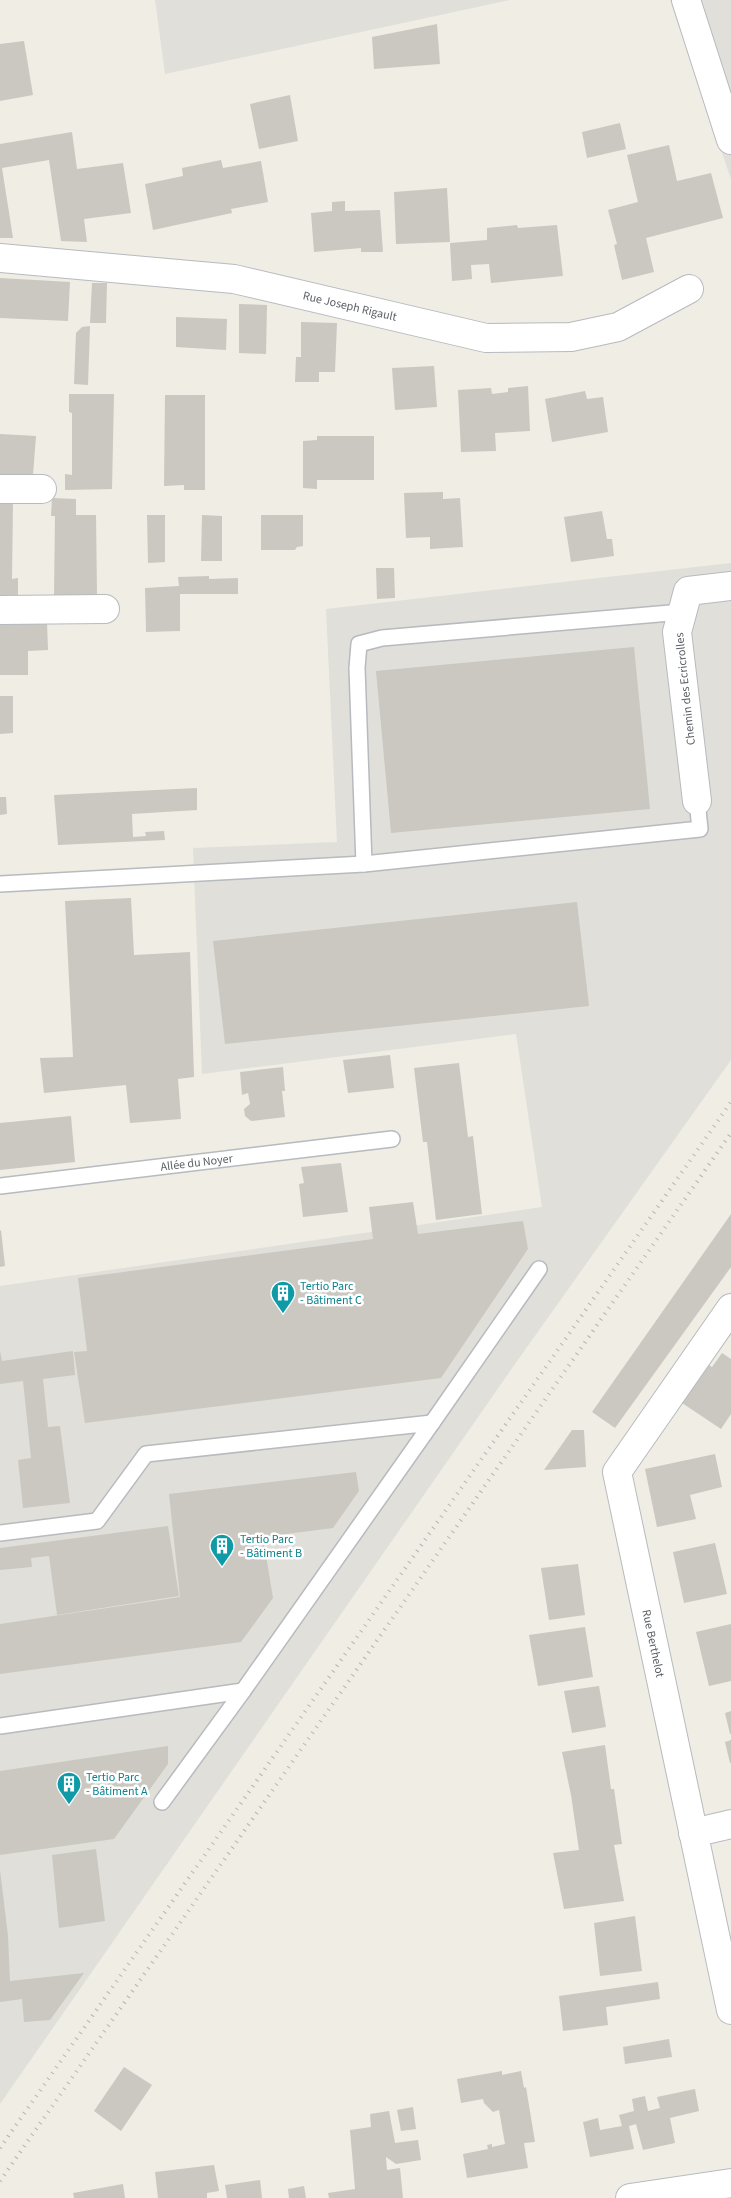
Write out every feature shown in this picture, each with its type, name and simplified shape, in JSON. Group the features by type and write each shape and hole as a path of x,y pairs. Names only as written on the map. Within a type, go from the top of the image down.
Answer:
{"street":[{"path":"686,0 731,140"},
{"name":"Rue Joseph Rigault","path":"0,258 234,279 486,338 570,337 618,327 689,289"},
{"path":"0,489 42,489"},
{"name":"Chemin des Ecricrolles","path":"697,801 677,632 688,591 731,586"},
{"path":"0,610 105,609"},
{"name":"Rue Berthelot","path":"731,1308 617,1472 731,2010"},
{"path":"693,1833 731,1824"},
{"path":"643,2197 731,2183"}],"lane":[{"path":"364,864 356,668 359,644 382,638 682,612"},
{"path":"0,884 364,864 700,829 697,801"},
{"name":"Allée du Noyer","path":"0,1186 392,1139"},
{"path":"162,1802 243,1691 539,1269"},
{"path":"0,1532 97,1521 146,1454 432,1423"},
{"path":"0,1726 243,1691"}],"shaded area":[{"path":"155,0 510,0 165,74"},
{"path":"670,0 731,0 731,179"},
{"path":"731,563 731,1060 515,1364 0,2104 0,1286 542,1207 516,1034 202,1074 193,848 337,842 326,609"}],"building":[{"path":"437,24 440,64 374,69 372,37"},
{"path":"24,41 33,95 0,101 0,44"},
{"path":"290,95 298,141 259,149 250,104"},
{"path":"620,123 626,149 587,158 582,132"},
{"path":"72,132 77,169 123,163 131,213 84,219 87,242 61,241 49,160 2,168 13,238 0,238 0,144"},
{"path":"669,145 677,181 711,173 723,218 646,238 654,272 622,280 614,245 617,244 608,210 638,202 627,155"},
{"path":"221,160 223,168 261,161 268,202 231,209 232,213 153,230 145,184 183,176 182,168"},
{"path":"447,188 450,242 396,244 394,192"},
{"path":"345,201 345,211 380,210 383,252 361,252 361,248 314,252 311,213 332,211 332,202"},
{"path":"517,225 518,228 557,225 563,276 491,283 489,264 471,265 472,279 452,281 450,243 487,240 487,228"},
{"path":"0,278 70,282 68,321 0,318"},
{"path":"92,283 107,283 106,323 90,323"},
{"path":"239,304 267,305 266,354 239,353"},
{"path":"176,317 227,319 226,350 176,347"},
{"path":"301,322 337,323 335,372 319,372 319,382 295,382 296,357 301,357"},
{"path":"90,326 88,385 74,384 76,333 82,327"},
{"path":"434,366 437,407 395,410 392,368"},
{"path":"528,386 530,431 495,433 496,451 461,452 458,390 491,388 492,394 508,392 508,388"},
{"path":"585,391 587,399 603,397 608,432 552,442 545,399"},
{"path":"69,394 114,394 112,489 65,490 65,474 72,475 72,413 69,412"},
{"path":"165,395 205,395 205,490 184,490 184,485 164,486"},
{"path":"0,434 36,436 33,475 0,476"},
{"path":"317,436 374,436 374,480 317,480 317,489 303,488 303,441 317,440"},
{"path":"443,492 443,499 460,498 463,547 430,549 430,537 406,538 404,493"},
{"path":"52,498 76,499 76,515 96,515 97,595 54,596 55,516 51,516"},
{"path":"0,502 13,502 12,579 18,578 18,596 0,596"},
{"path":"602,511 607,539 612,539 614,556 571,562 564,517"},
{"path":"147,515 165,515 165,562 148,563"},
{"path":"202,515 222,516 222,561 201,561"},
{"path":"261,515 303,515 303,546 297,547 295,550 261,550"},
{"path":"376,568 394,568 395,598 377,599"},
{"path":"209,576 209,579 238,578 238,594 180,594 180,631 146,632 145,588 179,586 178,577"},
{"path":"0,622 47,622 48,650 28,651 28,675 0,675"},
{"path":"634,647 650,809 391,833 376,671"},
{"path":"0,696 13,696 13,733 0,734"},
{"path":"197,788 197,810 132,814 133,837 146,836 145,832 164,831 165,840 58,845 54,795"},
{"path":"0,797 6,797 7,814 0,815"},
{"path":"131,898 134,955 190,952 194,1077 178,1079 181,1119 130,1123 126,1085 44,1093 40,1058 73,1057 65,901"},
{"path":"577,902 589,1006 225,1044 213,941"},
{"path":"390,1055 394,1088 348,1093 343,1060"},
{"path":"459,1063 468,1137 473,1136 482,1214 436,1220 427,1142 423,1142 414,1068"},
{"path":"283,1067 285,1091 282,1091 285,1117 251,1121 245,1116 244,1109 250,1104 248,1093 242,1095 240,1072"},
{"path":"71,1116 75,1162 0,1170 0,1123"},
{"path":"341,1163 348,1212 303,1217 299,1184 304,1183 301,1167"},
{"name":"Tertio Parc - Bâtiment C","path":"413,1202 418,1234 523,1221 528,1249 441,1378 85,1423 74,1352 87,1351 78,1278 373,1239 369,1207"},
{"path":"731,1214 731,1267 615,1428 592,1412"},
{"path":"0,1231 5,1266 0,1267"},
{"path":"0,1351 2,1361 73,1351 75,1375 43,1379 48,1427 60,1426 70,1503 23,1508 18,1460 31,1458 23,1381 0,1384"},
{"path":"722,1353 731,1359 731,1414 721,1429 682,1403 691,1391 687,1389 706,1363 712,1367"},
{"path":"572,1430 584,1430 586,1467 544,1470"},
{"path":"715,1454 722,1487 690,1495 696,1519 657,1527 645,1469"},
{"name":"Tertio Parc - Bâtiment B","path":"356,1472 359,1491 333,1528 263,1537 273,1598 241,1642 0,1674 0,1624 180,1597 169,1494"},
{"path":"168,1526 179,1596 57,1615 49,1556 31,1558 32,1567 0,1570 0,1548"},
{"path":"715,1543 727,1594 684,1603 673,1552"},
{"path":"578,1564 585,1615 549,1620 541,1568"},
{"path":"731,1624 731,1681 709,1686 696,1632"},
{"path":"585,1627 593,1677 538,1686 529,1635"},
{"path":"599,1686 606,1727 572,1733 564,1691"},
{"path":"731,1711 731,1734 730,1734 725,1713"},
{"path":"731,1740 731,1763 730,1763 725,1742"},
{"path":"605,1745 611,1789 614,1789 622,1844 614,1845 624,1901 564,1909 553,1853 579,1850 571,1795 562,1752"},
{"name":"Tertio Parc - Bâtiment A","path":"168,1746 168,1764 114,1839 0,1855 0,1771"},
{"path":"96,1849 105,1921 59,1928 52,1855"},
{"path":"0,1870 8,1936 10,1981 84,1973 50,2020 24,2022 22,1999 0,2002"},
{"path":"635,1916 642,1971 600,1976 594,1923"},
{"path":"658,1982 660,1999 606,2007 608,2025 563,2031 559,1996"},
{"path":"669,2039 672,2057 625,2064 623,2047"},
{"path":"124,2067 152,2085 121,2131 94,2111"},
{"path":"502,2071 502,2075 521,2071 524,2088 526,2087 535,2142 524,2143 528,2168 467,2178 463,2154 488,2149 487,2145 492,2144 492,2147 505,2144 499,2110 493,2112 484,2103 483,2099 461,2103 457,2079"},
{"path":"695,2089 699,2111 670,2118 675,2143 643,2150 636,2124 629,2126 634,2149 590,2157 583,2122 598,2118 600,2130 622,2126 619,2115 634,2111 632,2099 645,2096 648,2111 660,2108 657,2097"},
{"path":"413,2107 416,2129 401,2131 397,2110"},
{"path":"389,2111 395,2143 418,2140 421,2160 396,2164 386,2157 387,2170 400,2168 403,2198 329,2198 328,2193 355,2189 350,2130 371,2127 370,2114"},
{"path":"214,2165 219,2191 207,2193 207,2198 158,2198 155,2172"},
{"path":"260,2180 262,2198 227,2198 225,2185"},
{"path":"123,2184 125,2198 74,2198 73,2193"},
{"path":"304,2186 306,2198 289,2198 288,2189"}],"railway":[{"path":"0,2148 731,1102"},
{"path":"0,2181 731,1133"}],"place":[{"name":"Tertio Parc - Bâtiment C","path":"283,1314"},
{"name":"Tertio Parc - Bâtiment B","path":"222,1567"},
{"name":"Tertio Parc - Bâtiment A","path":"69,1805"}]}
